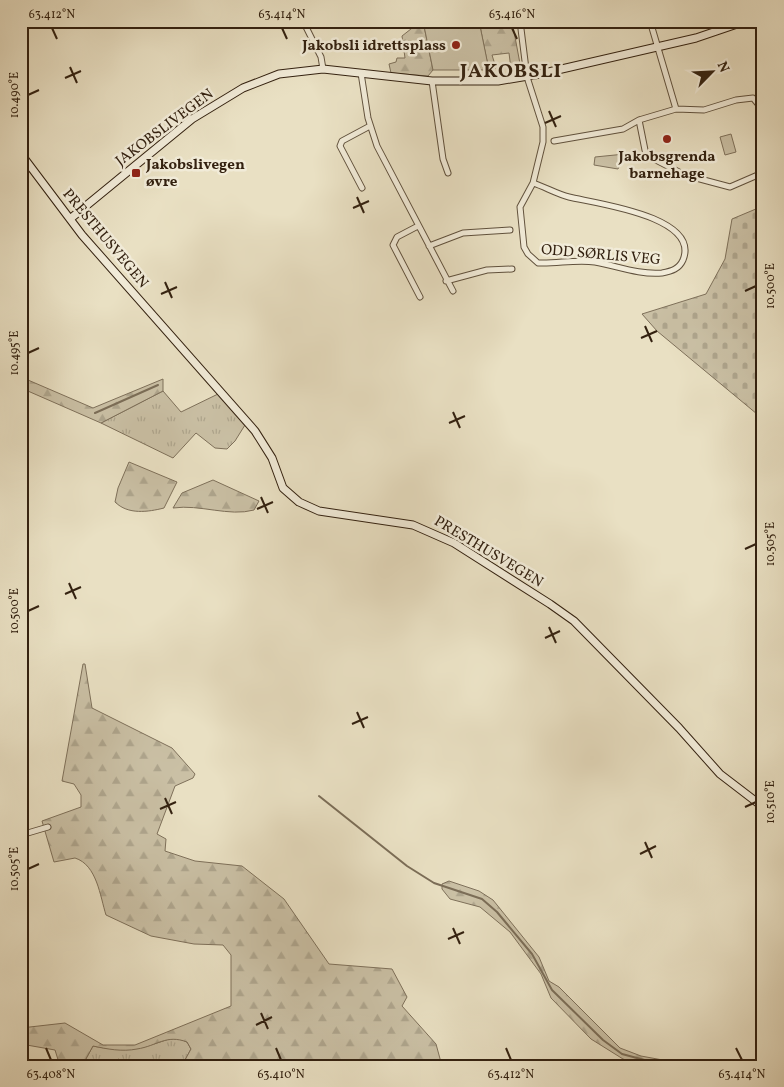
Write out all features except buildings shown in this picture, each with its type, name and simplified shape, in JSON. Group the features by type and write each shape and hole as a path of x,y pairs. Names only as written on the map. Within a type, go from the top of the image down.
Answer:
{"street":[{"path":"303,21 321,57 323,69"},
{"name":"ODD SØRLIS VEG","path":"520,21 527,77 543,127 542,142 533,183 520,207 524,247 528,254 538,263 593,262 640,272 661,273 675,270 680,266 684,256 682,239 656,220 619,206 568,197 533,183"},
{"path":"650,21 676,109"},
{"name":"JAKOBSLIVEGEN","path":"70,219 177,131 214,105 243,88 270,76 296,70 323,69 432,81 479,82 527,77 701,36 746,21"},
{"path":"361,74 370,126 383,159 453,291"},
{"path":"432,81 443,159 448,172"},
{"path":"554,141 623,129 639,120 676,109 704,110 753,98 758,101 763,110"},
{"path":"639,120 646,155 691,177 730,187 760,174 763,158"},
{"path":"362,188 340,146 342,141 370,126"},
{"name":"PRESTHUSVEGEN","path":"21,154 70,219 255,431 272,458 283,488 291,496 319,511 413,525 426,529 454,543 550,604 583,629 720,774 763,807"},
{"path":"418,226 397,237 393,245 420,297"},
{"path":"429,246 463,233 510,230"},
{"path":"446,281 487,270 512,269"},
{"path":"21,835 48,828"}],"green space":[{"path":"415,21 423,21 433,70 428,76 391,73 389,64 396,62 397,58 405,58 402,36 416,25"},
{"name":"Jakobsli idrettsplass","path":"423,21 479,21 489,70 433,70"},
{"path":"479,21 512,21 521,69 511,69 509,53 492,55 496,68 492,69 488,66"},
{"path":"731,134 736,152 725,155 720,137"},
{"path":"625,154 618,169 594,165 595,157"},
{"path":"763,206 763,419 657,331 642,314 706,294 725,259 732,219"},
{"path":"21,377 93,408 163,379 163,391 101,423 21,388"},
{"path":"163,391 181,412 218,394 245,425 235,441 227,449 215,448 196,433 173,458 101,423"},
{"path":"129,462 177,482 164,508 151,511 132,511 115,502 118,488"},
{"path":"213,480 259,501 254,510 235,512 183,507 173,508 182,493"},
{"path":"83,664 85,664 92,708 172,748 195,774 193,778 175,786 157,834 166,839 165,851 195,861 242,866 284,899 329,964 392,969 407,997 402,1006 436,1044 442,1066 140,1066 137,1063 149,1061 163,1063 185,1060 191,1049 187,1042 173,1039 131,1050 115,1050 93,1046 82,1066 60,1066 55,1050 21,1044 21,1028 65,1023 103,1045 135,1045 231,1006 231,955 223,945 194,944 151,936 106,915 93,874 88,867 75,858 54,862 42,821 81,807 81,795 74,784 62,781"},
{"path":"449,881 479,891 493,900 539,957 549,981 559,987 620,1048 641,1056 695,1066 644,1066 623,1059 591,1039 551,998 541,974 510,932 480,907 450,899 442,889 442,884"},
{"path":"175,1037 187,1042 191,1049 185,1060 163,1063 148,1061 137,1063 140,1066 125,1066 119,1059 112,1062 111,1066 82,1066 93,1046 126,1049 154,1044"}],"waterway":[{"path":"95,413 158,385"},
{"path":"319,796 407,866 434,883 482,899 497,912 532,954 552,990 603,1040 622,1054 667,1066"}],"place":[{"name":"Jakobsli idrettsplass","path":"456,45"},
{"name":"Jakobsgrenda barnehage","path":"667,139"},
{"name":"Jakobslivegen øvre","path":"136,173"}],"district":[{"name":"JAKOBSLI","path":"511,70"}]}
